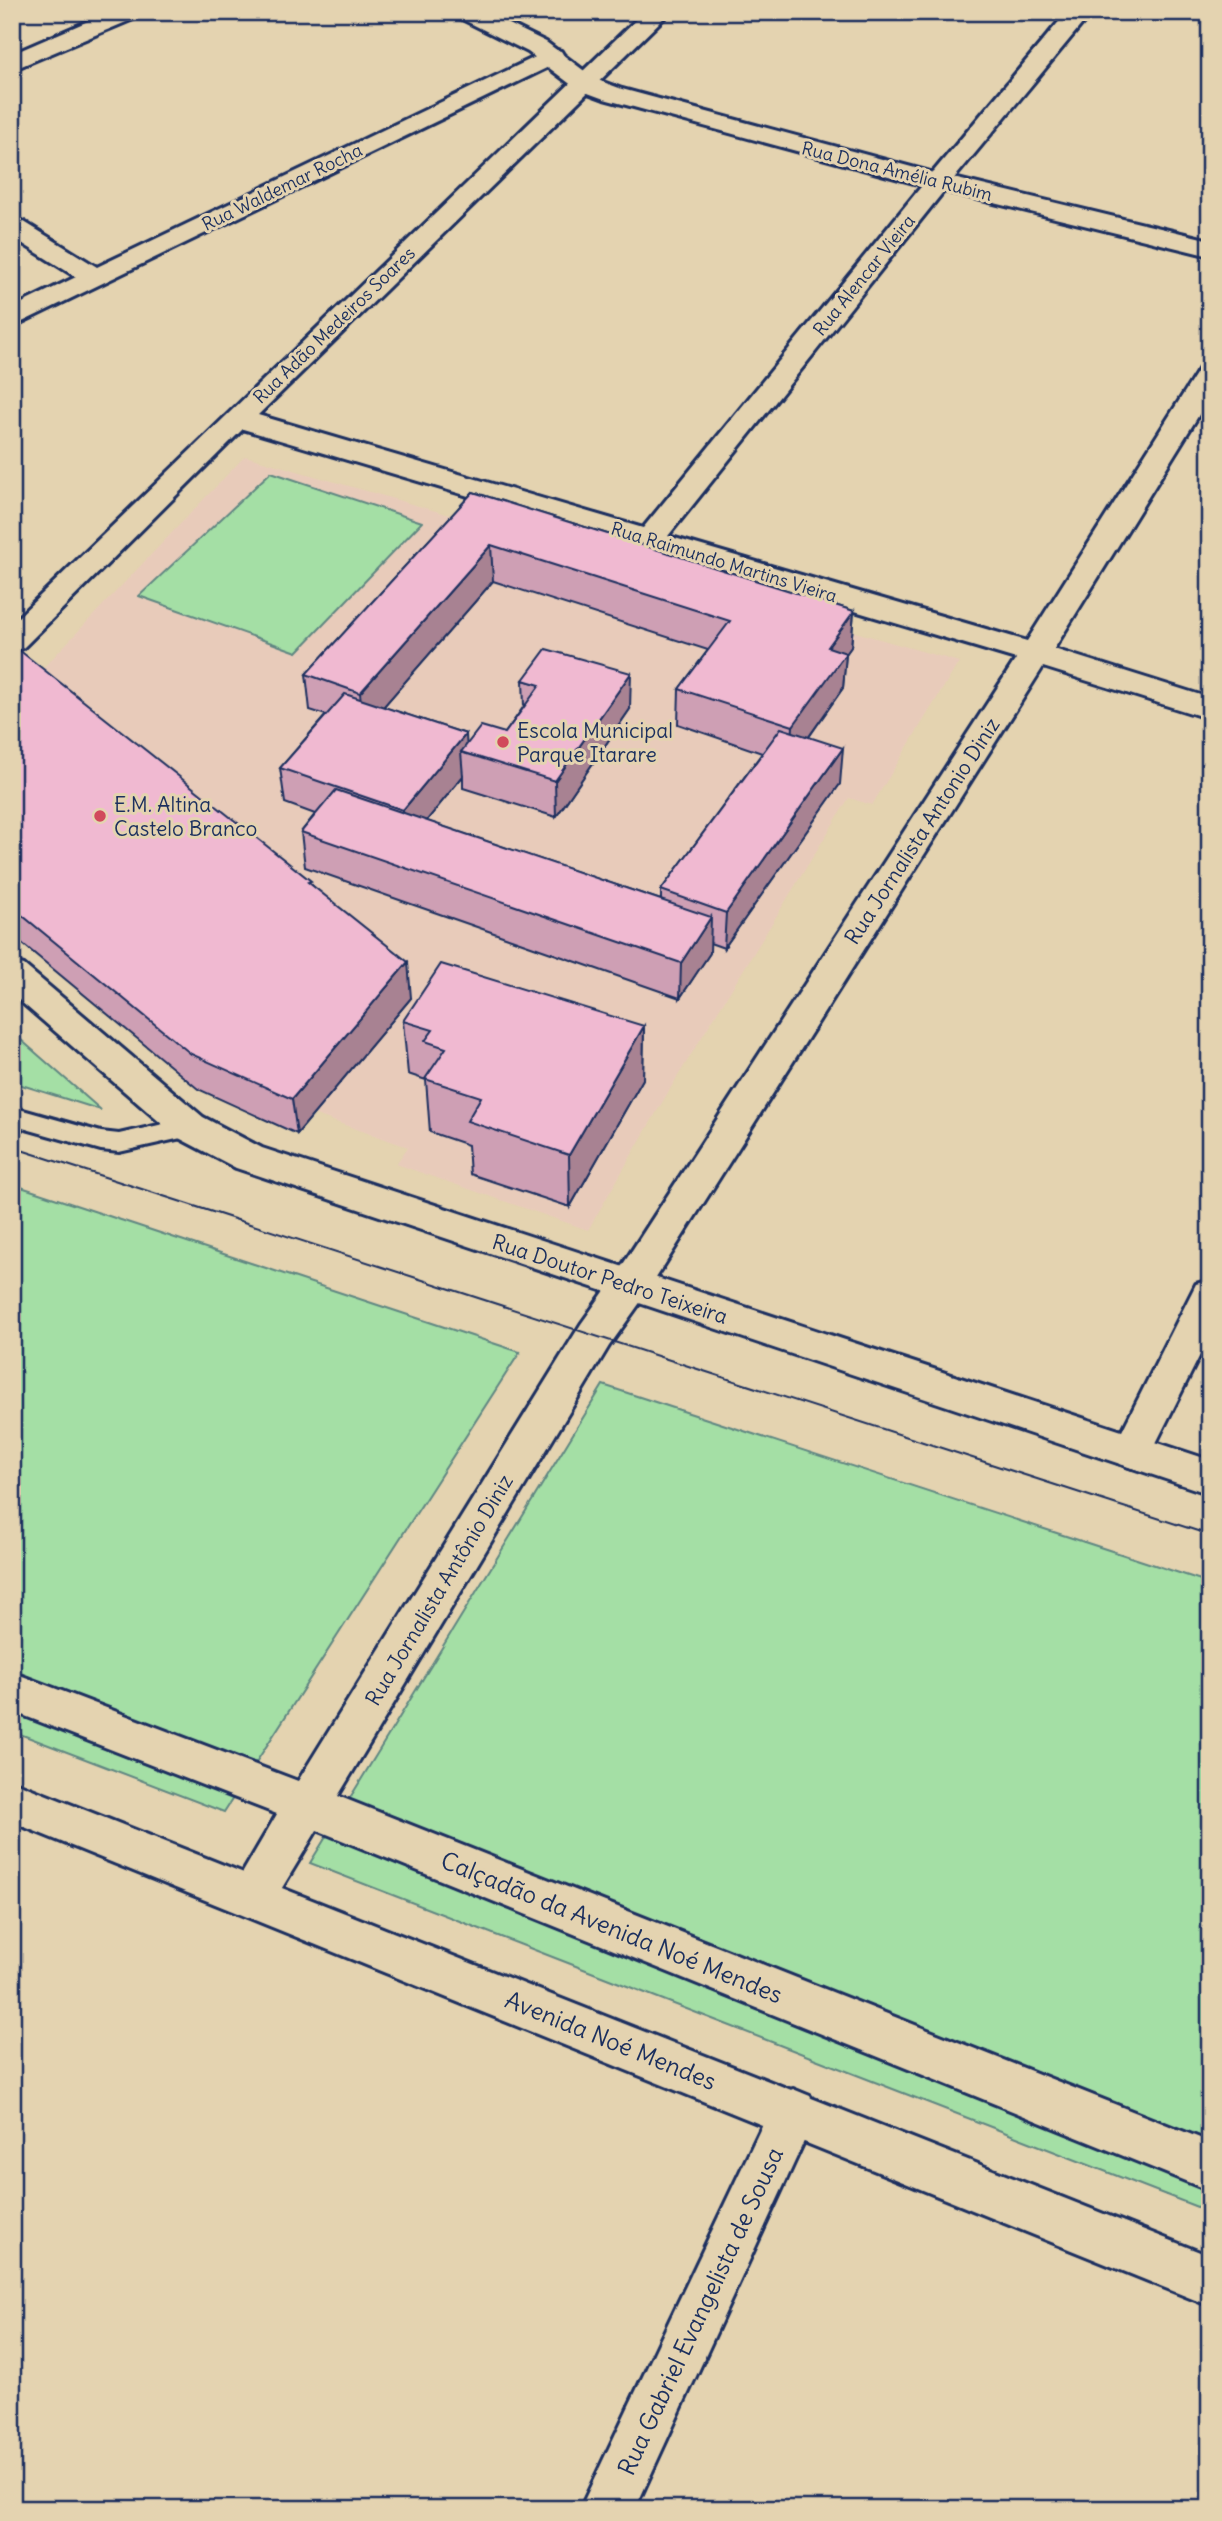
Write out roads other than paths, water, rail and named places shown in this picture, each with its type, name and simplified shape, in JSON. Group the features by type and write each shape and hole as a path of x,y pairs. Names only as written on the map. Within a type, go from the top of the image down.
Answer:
{"street":[{"path":"12,63 130,12"},
{"name":"Rua Dona Amélia Rubim","path":"466,12 552,56 586,84 612,94 938,182 1210,248"},
{"name":"Rua Adão Medeiros Soares","path":"12,641 238,418 658,12"},
{"name":"Rua Alencar Vieira","path":"650,540 938,182 1080,12"},
{"name":"Rua Waldemar Rocha","path":"12,319 552,56"},
{"path":"12,226 96,278"},
{"name":"Rua Jornalista Antonio Diniz","path":"630,1286 1035,654 1210,374"},
{"name":"Rua Raimundo Martins Vieira","path":"238,418 1035,654 1210,709"},
{"name":"Rua Doutor Pedro Teixeira","path":"12,974 190,1127 249,1158 1210,1477"},
{"name":"Rua Jornalista Antônio Diniz","path":"252,1896 595,1335 630,1286"},
{"path":"1132,1451 1210,1295"},
{"name":"Calçadão da Avenida Noé Mendes","path":"12,1691 308,1805 1210,2167"},
{"name":"Avenida Noé Mendes","path":"12,1801 1210,2281"},
{"name":"Rua Gabriel Evangelista de Sousa","path":"607,2509 793,2113"}],"lane":[{"path":"12,1116 101,1141 119,1143 190,1127"}],"tram line":[{"path":"12,1147 1210,1535"}],"place":[{"name":"Escola Municipal Parque Itarare","path":"503,742"},
{"name":"E.M. Altina Castelo Branco","path":"100,816"}]}
